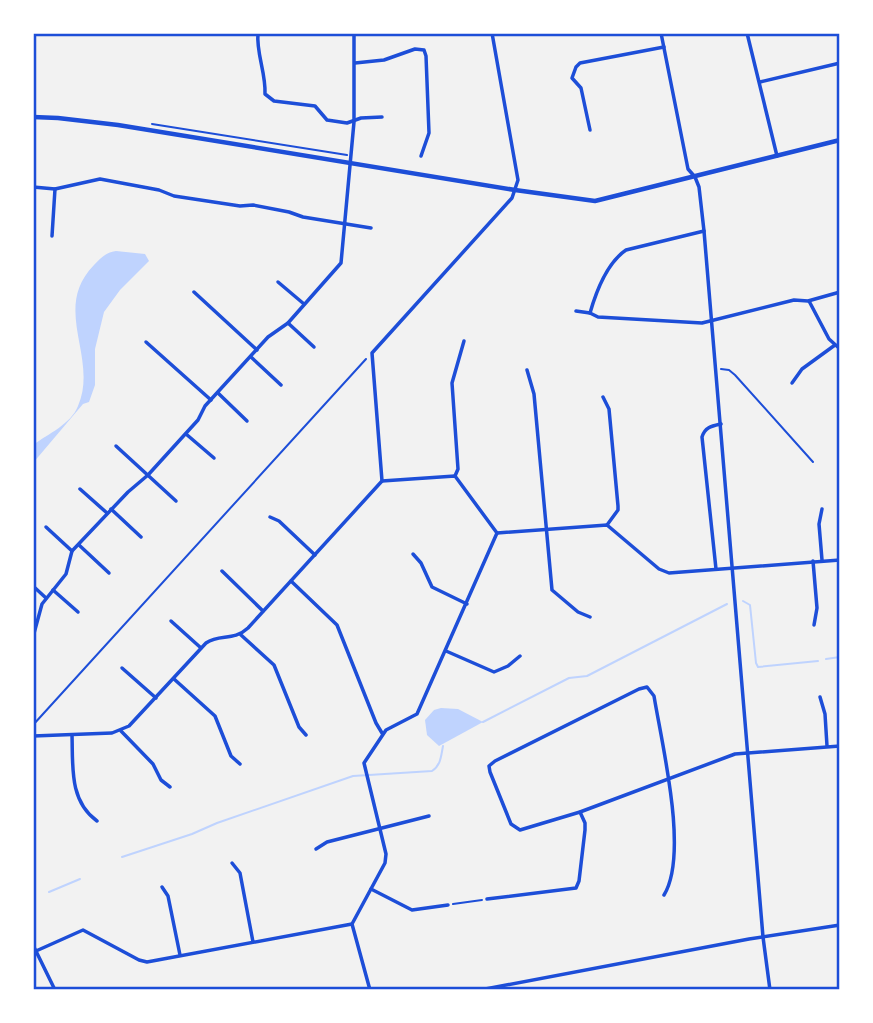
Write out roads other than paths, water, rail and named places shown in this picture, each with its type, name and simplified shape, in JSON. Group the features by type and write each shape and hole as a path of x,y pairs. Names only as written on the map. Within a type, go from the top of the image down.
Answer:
{"street":[{"path":"258,33 265,94 274,101 315,106 327,120 347,123 361,118 382,117"},
{"path":"33,637 46,598 66,574 72,551 128,492 148,475 198,420 205,406 268,337 288,323 341,263 354,122 354,33"},
{"path":"382,481 372,353 512,198 518,180 492,33"},
{"path":"661,33 688,169 699,187 763,937 770,990"},
{"path":"747,33 777,156"},
{"path":"590,130 582,88 572,78 576,67 580,63 664,47"},
{"path":"355,63 384,60 415,49 424,50 429,133 421,156"},
{"path":"760,82 840,63"},
{"path":"33,117 91,121 595,201 840,140"},
{"path":"33,187 55,189 100,179 159,190 184,198 289,212 372,229"},
{"path":"52,236 55,189"},
{"path":"590,313 596,293 618,255 626,250 704,231"},
{"path":"278,282 304,304"},
{"path":"194,292 257,350"},
{"path":"576,311 598,317 702,323 794,300 808,300 840,292"},
{"path":"808,300 840,349"},
{"path":"288,323 314,346"},
{"path":"455,476 458,469 452,383 464,341"},
{"path":"146,342 211,400"},
{"path":"792,383 802,369 835,345"},
{"path":"251,357 281,385"},
{"path":"527,370 534,394 552,590 578,612 590,617"},
{"path":"218,393 247,421"},
{"path":"603,397 609,410 618,506 607,525"},
{"path":"716,569 702,437 708,428 721,424"},
{"path":"186,434 214,458"},
{"path":"116,446 176,501"},
{"path":"33,736 121,731 130,726 211,639 242,635 382,481 455,476 497,533"},
{"path":"80,489 141,537"},
{"path":"822,509 819,524 822,560"},
{"path":"271,517 279,521 315,555"},
{"path":"497,533 607,525 663,572 840,560"},
{"path":"46,527 72,551"},
{"path":"370,990 352,925 386,859 365,760 382,733 417,714 497,533"},
{"path":"79,545 109,573"},
{"path":"413,554 421,563 432,587 467,604"},
{"path":"813,561 817,608 814,625"},
{"path":"222,571 263,611"},
{"path":"291,581 337,625 382,733"},
{"path":"33,586 46,598"},
{"path":"53,590 78,612"},
{"path":"171,621 201,648"},
{"path":"242,635 274,665 299,727 306,735"},
{"path":"446,651 494,672 508,666 520,656"},
{"path":"122,668 156,698"},
{"path":"174,679 215,716 231,755 240,764"},
{"path":"664,895 670,885 676,843 667,779 654,696 647,687 489,766 489,772 515,828 520,830 580,812 667,779 736,754 840,746"},
{"path":"820,696 825,714 827,746"},
{"path":"121,731 153,764 161,780 170,788"},
{"path":"72,735 76,793 86,814 97,821"},
{"path":"487,900 573,889 578,886 585,823 580,812"},
{"path":"316,849 327,842 429,816"},
{"path":"232,863 240,873 253,942"},
{"path":"162,887 168,896 180,955"},
{"path":"371,889 412,910 449,905"},
{"path":"36,951 83,930 144,962 352,925"},
{"path":"482,990 840,925"},
{"path":"33,945 55,990"}],"water":[{"path":"116,251 145,254 149,261 120,290 104,312 95,349 95,385 89,402 83,404 33,463 33,445 65,423 78,406 83,388 83,369 76,299 82,282 94,265 106,254"},
{"path":"458,709 483,722 439,746 427,735 425,720 434,710"}],"waterway":[{"path":"743,601 750,605 758,667 818,661"},
{"path":"483,722 569,678 587,676 727,604"},
{"path":"826,659 840,657"},
{"path":"122,857 353,776 432,771 439,763 443,746"},
{"path":"49,892 80,879"}]}
